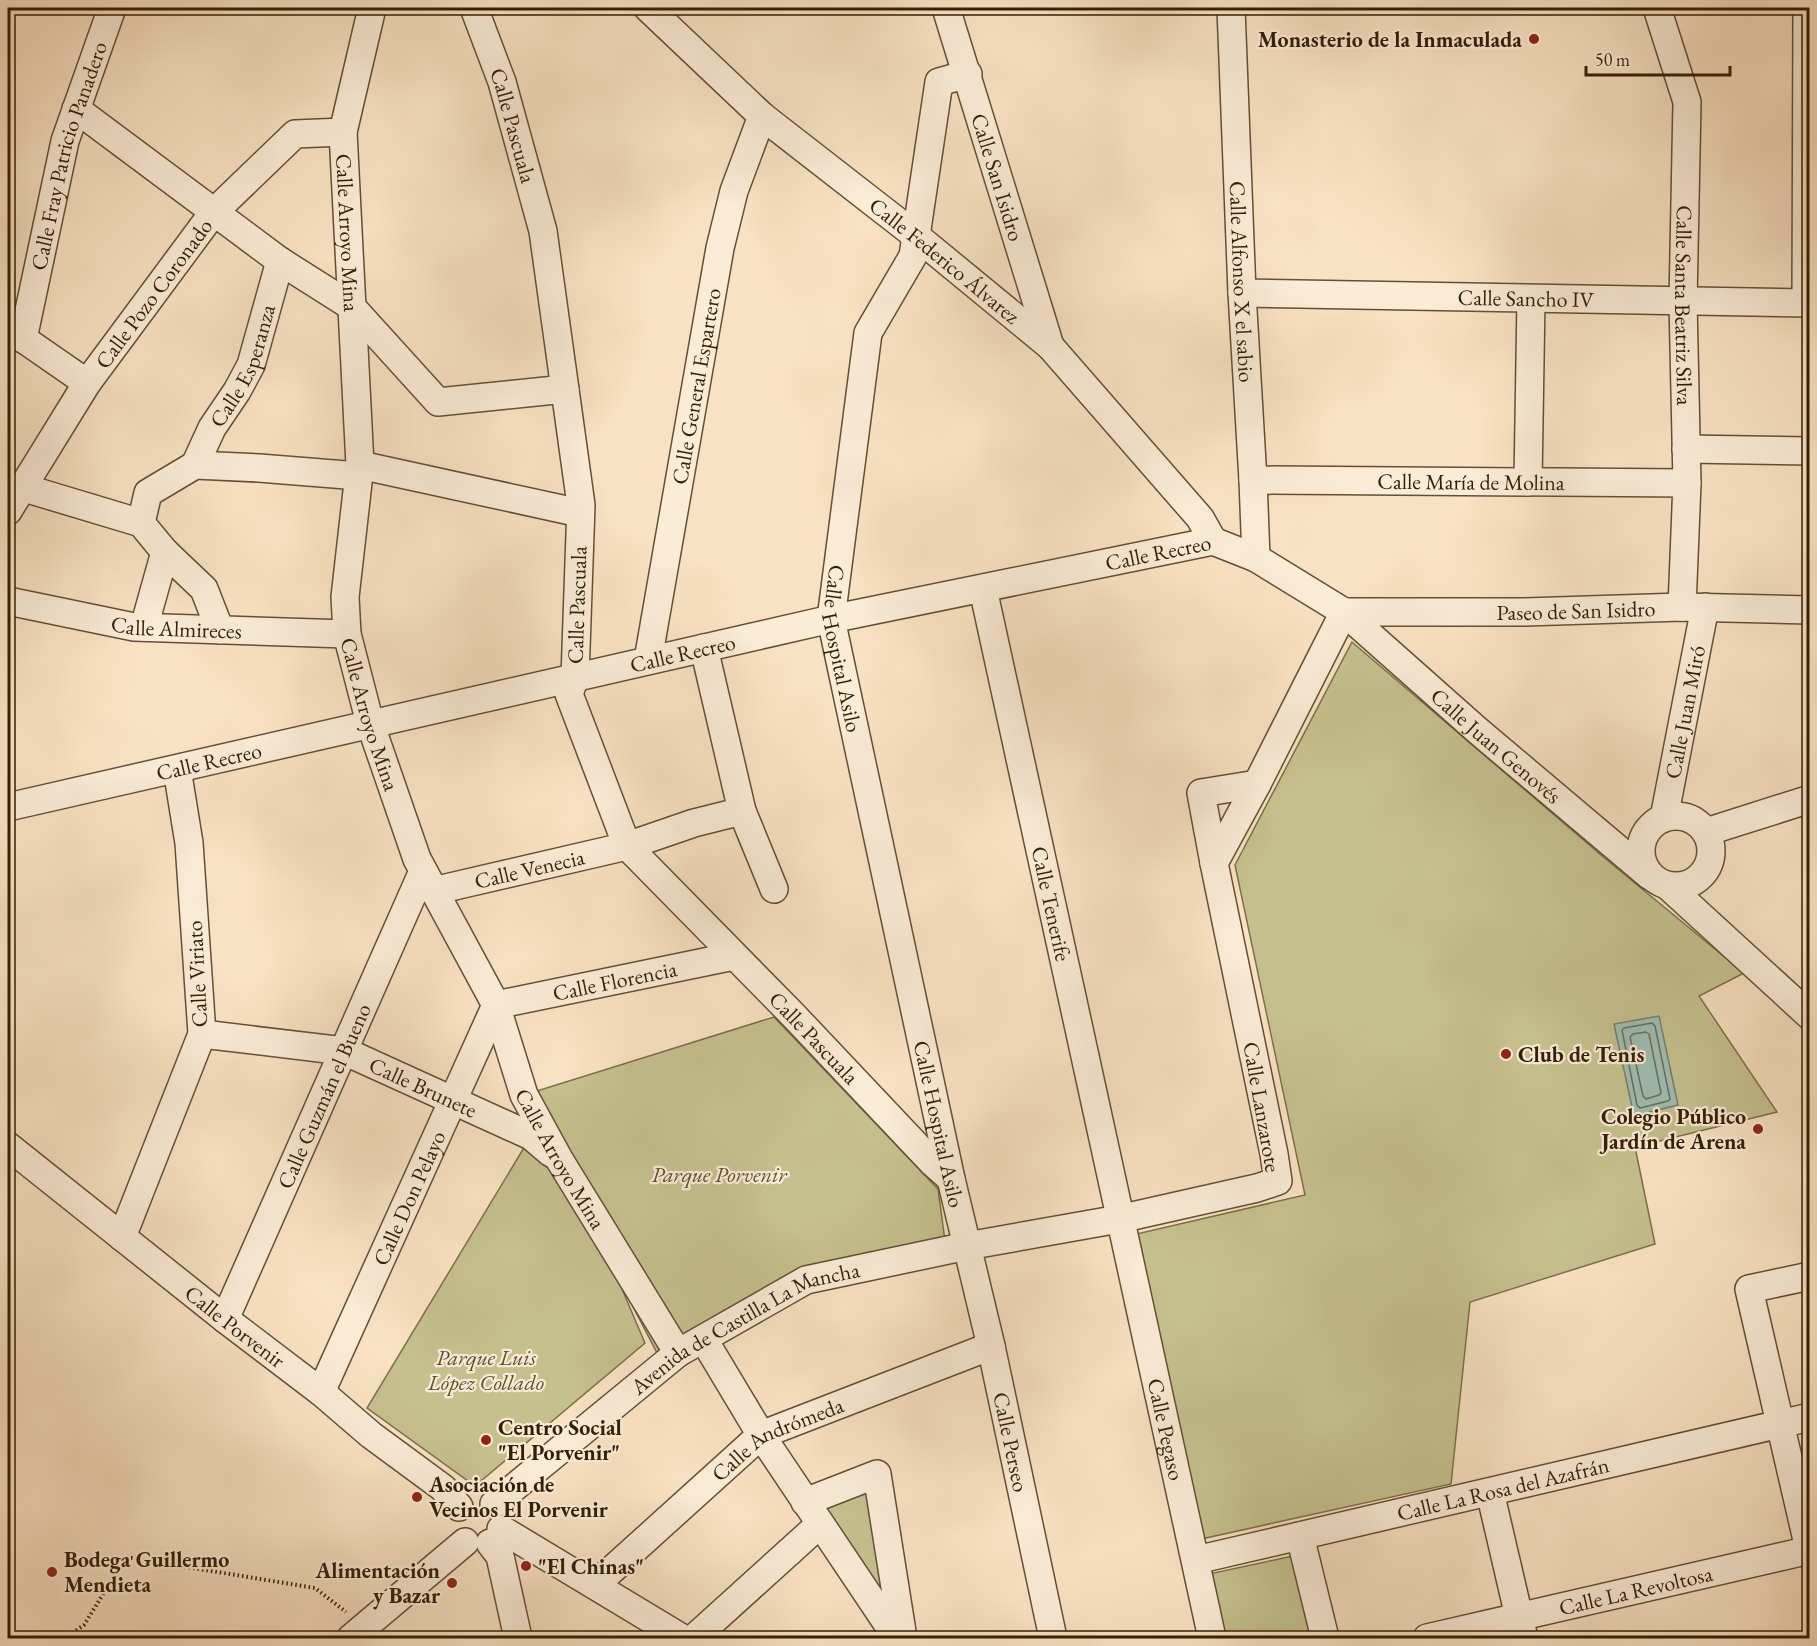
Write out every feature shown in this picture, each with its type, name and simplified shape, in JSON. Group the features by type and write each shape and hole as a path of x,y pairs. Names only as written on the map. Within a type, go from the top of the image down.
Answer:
{"street":[{"name":"Calle Fray Patricio Panadero","path":"15,334 19,306 64,141 112,8"},
{"name":"Calle Arroyo Mina","path":"372,8 343,132 359,470 345,597 347,634 370,723 417,859 496,1005 524,1095 559,1160 678,1353"},
{"name":"Calle Pascuala","path":"474,8 502,82 543,231 565,389 581,505 575,677 569,694 627,846 951,1179"},
{"name":"Calle Federico Álvarez","path":"648,8 762,116 915,235 1050,346 1200,518 1213,541"},
{"name":"Calle San Isidro","path":"946,8 1050,346"},
{"name":"Calle Alfonso X el sabio","path":"1231,8 1242,293 1256,558"},
{"name":"Calle Santa Beatriz Silva","path":"1657,8 1687,102 1683,302 1687,483 1694,607"},
{"path":"1807,8 1808,303"},
{"name":"Calle Hospital Asilo","path":"967,1246 831,619 868,333 913,256 939,82 968,74"},
{"path":"76,109 280,261 351,306 438,402 565,389"},
{"name":"Calle General Espartero","path":"648,660 720,248 734,191 762,116"},
{"name":"Calle Pozo Coronado","path":"8,511 87,383 213,213 294,134 343,132"},
{"name":"Calle Esperanza","path":"195,465 212,428 251,365 280,261"},
{"name":"Calle Sancho IV","path":"1242,293 1808,303"},
{"path":"1528,482 1531,299"},
{"path":"15,334 87,383"},
{"path":"1686,449 1809,451"},
{"path":"141,523 148,493 195,465 359,470 580,513"},
{"name":"Calle María de Molina","path":"1253,480 1687,483"},
{"path":"21,487 141,523 165,552 204,589 220,630"},
{"name":"Calle Recreo","path":"8,807 831,619 1213,541 1256,558 1344,612"},
{"path":"144,627 165,552"},
{"name":"Calle Tenerife","path":"982,589 1119,1219"},
{"name":"Calle Almireces","path":"8,601 134,627 347,634"},
{"name":"Paseo de San Isidro","path":"1344,612 1525,612 1694,607 1809,610"},
{"name":"Calle Juan Miró","path":"1664,818 1694,607"},
{"path":"1214,863 1257,784 1344,612"},
{"name":"Calle Juan Genovés","path":"1344,612 1477,730 1659,881 1809,1016"},
{"path":"704,648 742,811 774,889"},
{"name":"Calle Viriato","path":"122,1237 202,1034 189,843 177,769"},
{"name":"Calle Lanzarote","path":"967,1246 1119,1219 1257,1188 1278,1181 1201,793 1257,784"},
{"path":"1706,832 1809,799"},
{"name":"Calle Venecia","path":"428,881 627,846 694,823 742,811"},
{"path":"1676,816 1687,818 1706,832 1710,842 1710,862 1705,872 1689,884 1678,887 1659,881 1644,868 1641,858 1643,838 1655,823 1664,818 1676,816"},
{"name":"Calle Guzmán el Bueno","path":"225,1319 344,1051 428,881"},
{"name":"Calle Florencia","path":"496,1005 734,956"},
{"name":"Calle Don Pelayo","path":"321,1392 496,1005"},
{"name":"Calle Brunete","path":"202,1034 344,1051 531,1136 559,1160"},
{"name":"Calle Porvenir","path":"8,1146 225,1319 321,1392 371,1435 443,1488 459,1507 455,1518 459,1536 488,1529"},
{"name":"Calle Pegaso","path":"1119,1219 1212,1638"},
{"name":"Avenida de Castilla La Mancha","path":"352,1628 488,1529 678,1353 806,1280 967,1246"},
{"name":"Calle Perseo","path":"967,1246 991,1346 1053,1638"},
{"path":"1809,1276 1749,1289 1809,1551"},
{"path":"704,1340 761,1435 897,1638"},
{"name":"Calle Andrómeda","path":"595,1585 761,1435 991,1346"},
{"name":"Calle La Rosa del Azafrán","path":"1196,1560 1809,1417"},
{"path":"694,1638 813,1513 877,1474 903,1638"},
{"path":"1490,1492 1521,1627"},
{"path":"488,1529 595,1585 682,1638"},
{"path":"488,1529 500,1556 518,1638"},
{"path":"1300,1536 1325,1638"},
{"name":"Calle La Revoltosa","path":"1427,1638 1521,1627 1809,1551"}],"path":[{"path":"65,1638 84,1625 126,1557 315,1588 352,1628"}],"green space":[{"name":"Club de Tenis","path":"1352,642 1601,855 1744,973 1699,996 1777,1112 1635,1147 1655,1244 1470,1302 1451,1484 1201,1539 1132,1235 1305,1195 1235,865"},
{"name":"Parque Porvenir","path":"774,1017 938,1189 945,1241 806,1280 657,1353 613,1268 645,1343 475,1486 367,1408 525,1146 524,1095"},
{"path":"872,1487 882,1596 821,1506"},
{"path":"1293,1556 1315,1638 1223,1638 1209,1574"}],"water":[{"path":"1659,1016 1678,1105 1634,1116 1614,1024"}],"place":[{"name":"Monasterio de la Inmaculada","path":"1534,39"},
{"name":"Club de Tenis","path":"1506,1054"},
{"name":"Colegio Público Jardín de Arena","path":"1758,1129"},
{"name":"Centro Social \"El Porvenir\"","path":"486,1440"},
{"name":"Asociación de Vecinos El Porvenir","path":"417,1497"},
{"name":"\"El Chinas\"","path":"526,1566"},
{"name":"Bodega Guillermo Mendieta","path":"52,1572"},
{"name":"Alimentación y Bazar","path":"452,1583"}],"park label":[{"name":"Parque Luis López Collado","path":"486,1370"}]}
